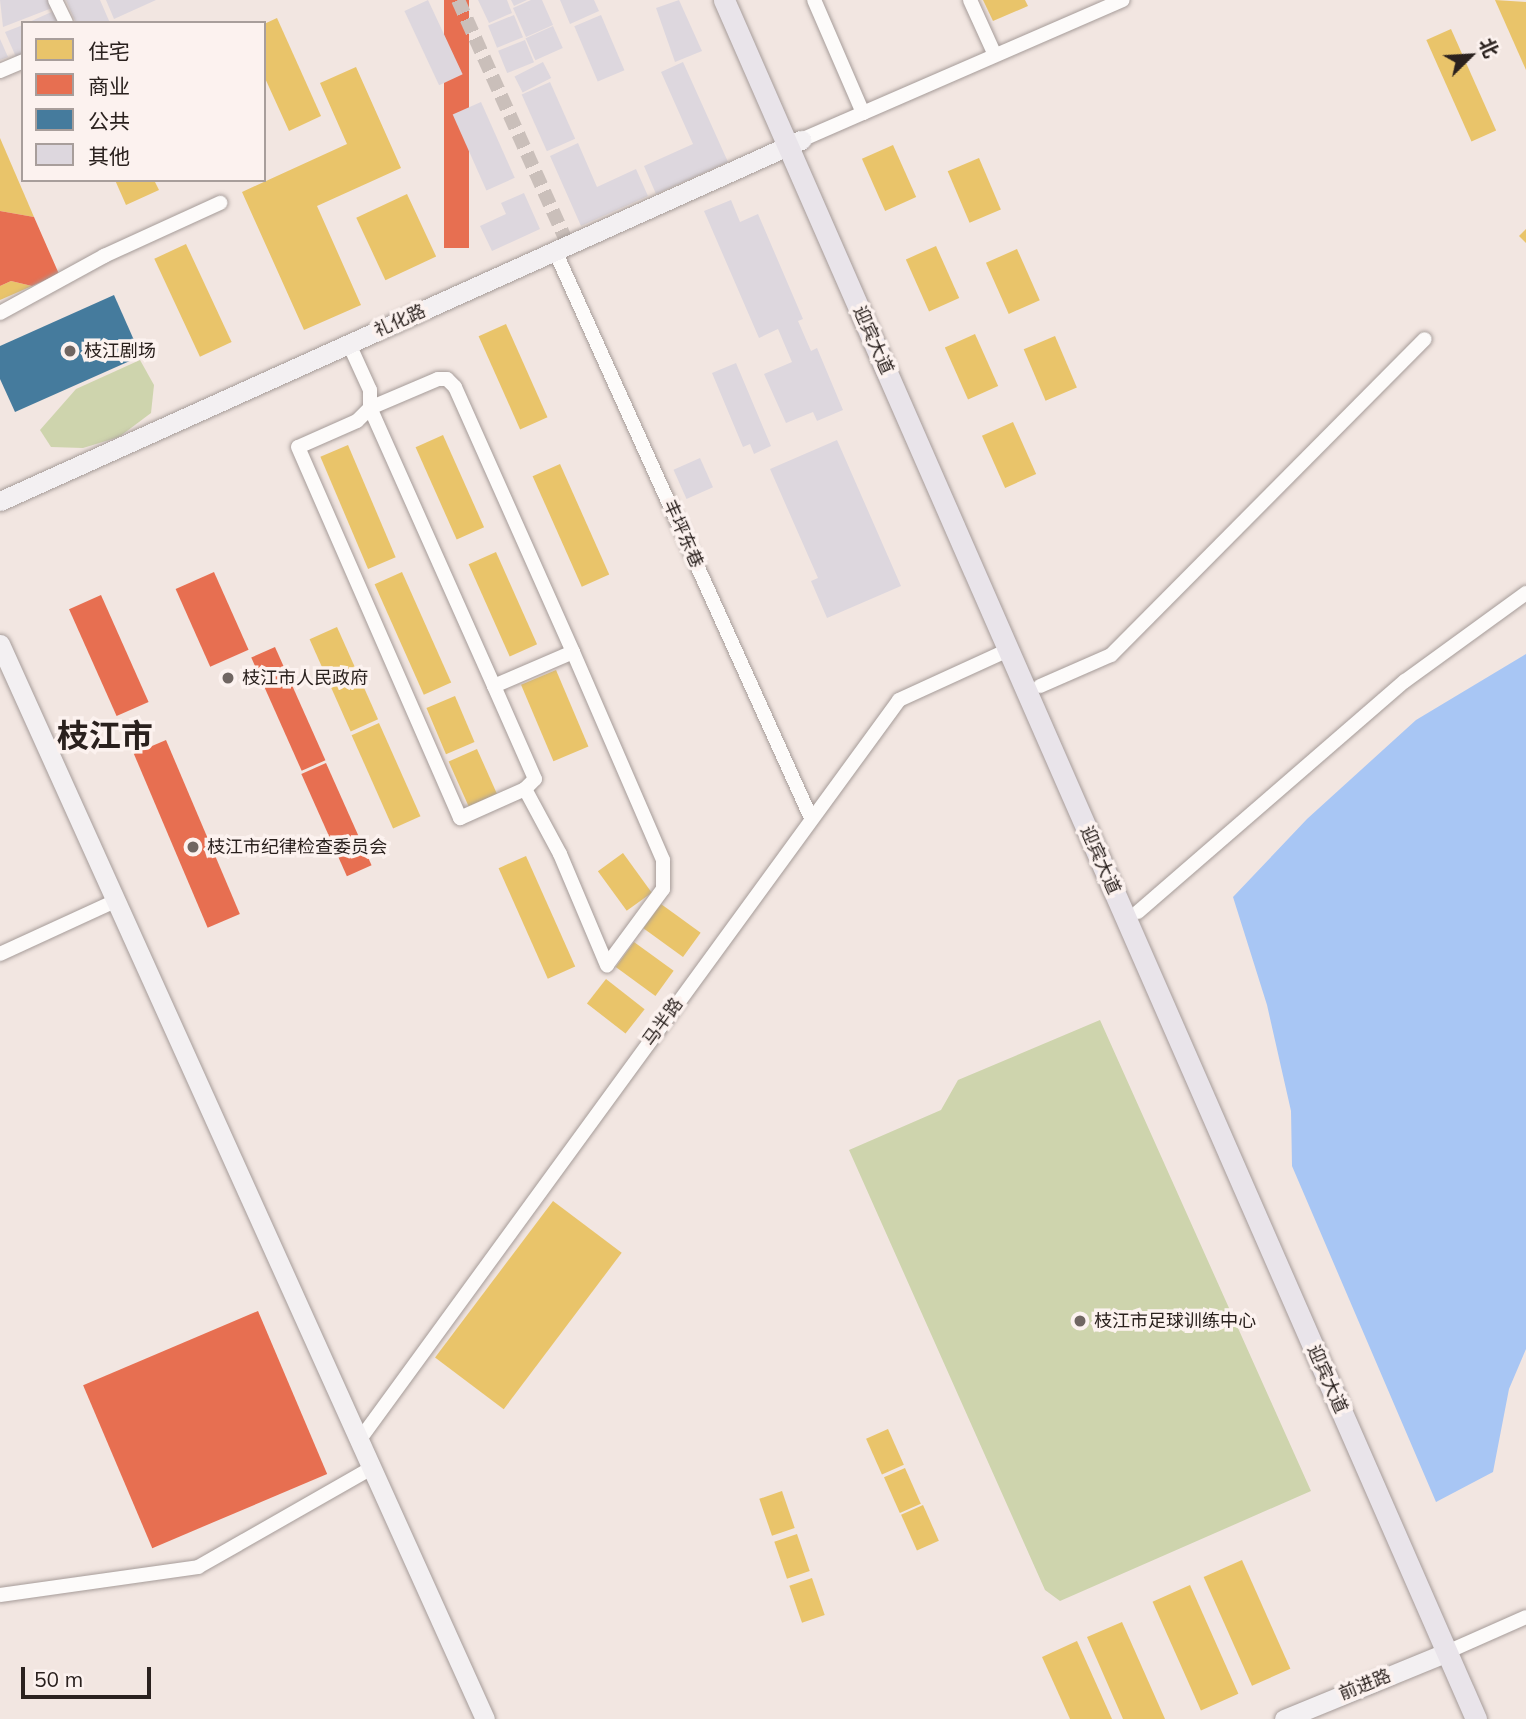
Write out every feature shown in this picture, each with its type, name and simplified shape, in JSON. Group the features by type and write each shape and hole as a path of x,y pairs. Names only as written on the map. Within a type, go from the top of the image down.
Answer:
{"main road":[{"name":"迎宾大道","path":"724,0 794,143 1040,686 1453,1649 1476,1719"},
{"name":"迎宾大道","path":"740,0 794,143 1009,650 1453,1649 1492,1719"}],"street":[{"path":"55,0 65,21"},
{"path":"814,0 863,113"},
{"path":"970,0 995,55"},
{"path":"794,143 1123,0"},
{"path":"0,71 21,62"},
{"name":"礼化路","path":"0,501 794,143"},
{"path":"0,313 104,256 220,203"},
{"name":"丰坪东巷","path":"555,251 811,818"},
{"path":"1040,686 1111,654 1425,339"},
{"path":"349,344 370,390 370,408 536,779 525,789 460,818 298,447 357,421 370,408 438,379 447,379 455,387 663,860 663,889 607,965 560,854 525,789"},
{"path":"1138,912 1405,681 1526,593"},
{"path":"0,644 485,1719"},
{"name":"马半路","path":"358,1442 899,700 1009,650"},
{"path":"494,686 573,652"},
{"path":"0,954 115,901"},
{"path":"0,1595 198,1567 370,1469"},
{"path":"1453,1649 1526,1617"},
{"name":"前进路","path":"1283,1719 1453,1649"}],"green space":[{"path":"140,360 154,385 151,413 119,437 83,448 51,447 40,430 76,389"},
{"name":"枝江市足球训练中心","path":"1100,1020 1311,1491 1060,1601 1045,1590 849,1150 941,1110 958,1080"}],"water":[{"path":"1526,654 1526,1349 1509,1389 1493,1472 1436,1502 1292,1166 1291,1111 1267,1005 1233,897 1307,819 1416,720"}],"building: 住宅":[{"path":"983,0 1025,0 1028,6 993,21"},
{"path":"1495,0 1526,2 1526,70"},
{"path":"277,18 321,116 289,131 266,80 266,23"},
{"path":"1451,29 1496,130 1471,141 1426,40"},
{"path":"356,67 401,168 317,206 361,305 304,330 242,192 347,144 320,83"},
{"path":"0,138 34,217 0,211"},
{"path":"893,145 916,197 885,211 862,159"},
{"path":"979,158 1001,210 970,223 948,171"},
{"path":"116,182 155,182 159,190 126,205"},
{"path":"407,194 436,257 385,280 356,218"},
{"path":"1526,229 1526,243 1519,236"},
{"path":"186,244 232,342 200,357 154,259"},
{"path":"936,246 959,298 929,311 906,259"},
{"path":"1017,249 1040,300 1009,314 986,263"},
{"path":"11,281 32,286 0,300 0,286"},
{"path":"506,324 547,417 520,429 479,336"},
{"path":"975,334 998,386 968,399 945,347"},
{"path":"1055,336 1077,388 1046,401 1024,349"},
{"path":"1013,422 1036,474 1005,488 982,436"},
{"path":"443,435 484,527 457,539 416,447"},
{"path":"348,445 396,557 368,569 320,457"},
{"path":"560,464 609,575 582,587 533,476"},
{"path":"496,552 537,644 510,656 469,564"},
{"path":"402,572 451,683 424,695 375,584"},
{"path":"337,627 378,719 351,731 310,639"},
{"path":"556,670 588,746 553,761 521,685"},
{"path":"455,696 475,742 446,754 426,708"},
{"path":"379,723 420,816 393,828 352,735"},
{"path":"477,749 497,794 469,806 449,762"},
{"path":"623,853 652,893 627,911 598,871"},
{"path":"526,856 575,967 548,979 499,868"},
{"path":"661,904 701,933 683,957 643,928"},
{"path":"634,942 674,971 655,996 616,967"},
{"path":"606,979 645,1009 626,1034 587,1003"},
{"path":"553,1201 622,1253 504,1409 435,1358"},
{"path":"888,1429 904,1465 882,1474 866,1439"},
{"path":"905,1468 921,1504 900,1513 884,1477"},
{"path":"782,1491 795,1528 772,1536 759,1499"},
{"path":"923,1505 939,1541 917,1550 901,1515"},
{"path":"797,1534 810,1571 787,1579 774,1542"},
{"path":"1242,1560 1290,1669 1252,1686 1204,1577"},
{"path":"812,1578 825,1615 802,1623 789,1586"},
{"path":"1190,1585 1238,1694 1201,1710 1153,1602"},
{"path":"1122,1622 1165,1719 1123,1719 1087,1637"},
{"path":"1077,1641 1112,1719 1070,1719 1042,1657"}],"building: 商业":[{"path":"444,0 469,0 469,248 444,248"},
{"path":"0,211 34,217 59,274 32,286 11,281 0,286"},
{"path":"214,572 249,650 210,667 176,589"},
{"path":"101,595 149,702 117,716 69,609"},
{"path":"275,647 325,760 302,771 251,658"},
{"name":"枝江市纪律检查委员会","path":"166,740 240,914 208,928 134,754"},
{"path":"326,763 372,865 347,876 301,774"},
{"path":"258,1311 327,1474 152,1548 83,1385"}],"building: 公共":[{"name":"枝江剧场","path":"114,295 141,356 15,412 0,379 0,346"}],"building: 其他":[{"path":"0,0 48,0 52,8 3,27"},
{"path":"66,0 100,0 109,21 75,21"},
{"path":"106,0 156,0 114,19"},
{"path":"428,0 463,74 439,85 404,11"},
{"path":"478,0 507,0 512,13 489,23"},
{"path":"511,0 527,0 514,6"},
{"path":"531,0 542,0 553,25 526,37 513,8"},
{"path":"560,0 594,0 599,11 570,24"},
{"path":"679,0 702,51 675,62 656,8"},
{"path":"56,10 61,21 31,21"},
{"path":"514,15 523,37 497,48 488,25"},
{"path":"601,15 624,70 598,82 574,26"},
{"path":"21,26 21,55 16,57 5,32"},
{"path":"553,26 563,48 535,60 526,38"},
{"path":"0,39 8,57 0,60"},
{"path":"525,40 534,62 507,73 498,51"},
{"path":"543,62 551,78 523,93 514,77"},
{"path":"683,62 728,162 656,194 644,166 693,144 661,72"},
{"path":"550,82 575,139 547,151 522,95"},
{"path":"481,102 515,178 486,190 453,115"},
{"path":"578,143 597,187 636,169 648,196 581,226 550,156"},
{"path":"524,193 540,229 492,251 480,226 506,214 501,203"},
{"path":"731,200 740,222 758,214 803,319 798,321 811,351 817,348 843,410 817,421 813,412 786,423 764,374 792,362 778,329 759,338 704,211"},
{"path":"736,363 771,446 754,454 750,444 743,447 712,373"},
{"path":"837,440 901,586 827,618 811,581 818,578 770,469"},
{"path":"700,458 713,487 687,499 674,470"}],"tunnel":[{"path":"458,0 568,245"}],"place":[{"name":"枝江剧场","path":"70,351"},
{"name":"枝江市人民政府","path":"228,678"},
{"name":"枝江市纪律检查委员会","path":"193,847"},
{"name":"枝江市足球训练中心","path":"1080,1321"}],"district":[{"name":"枝江市","path":"105,735"}]}
